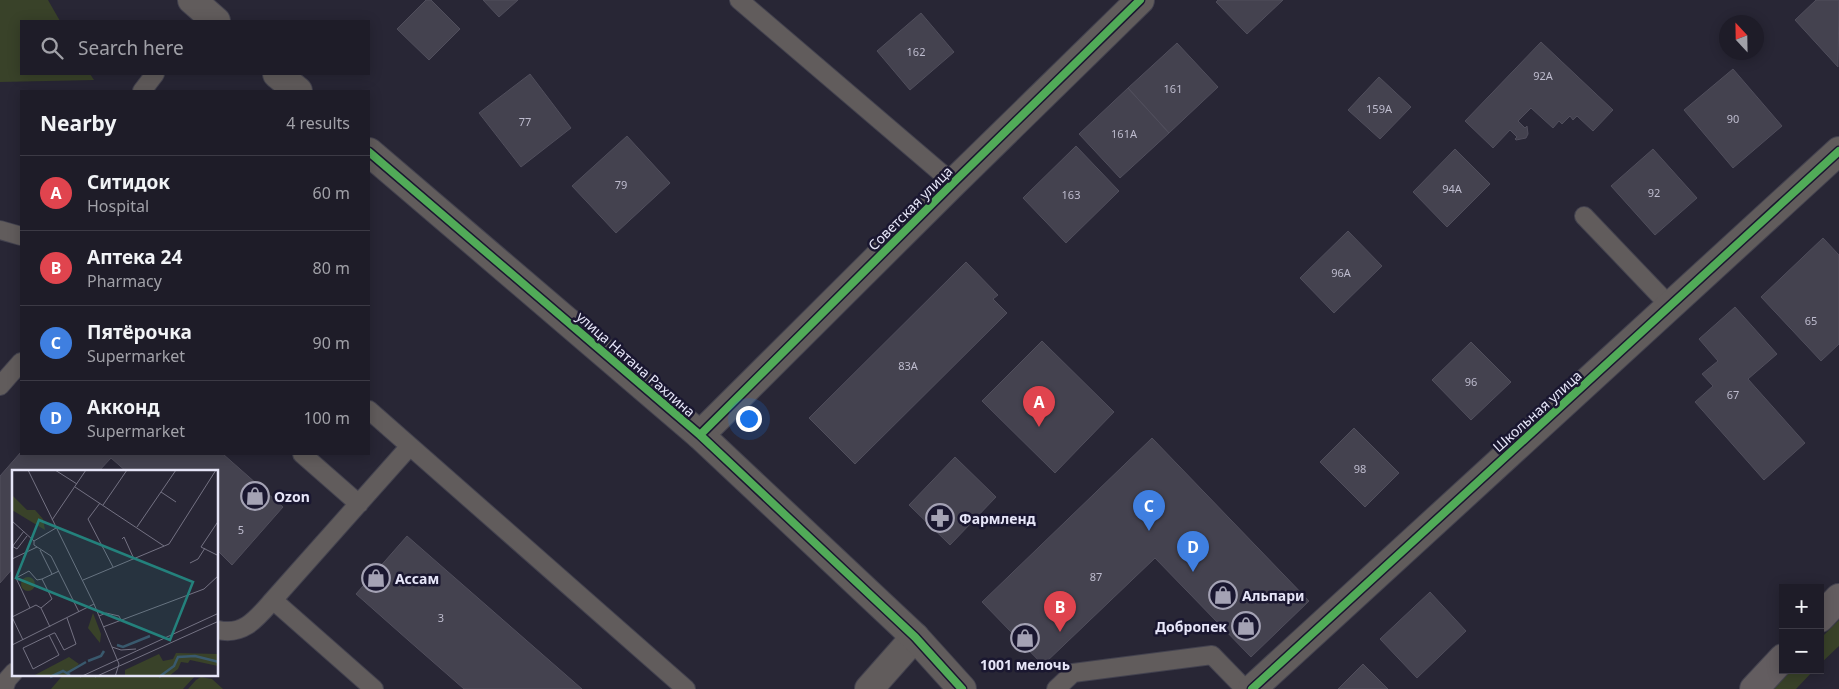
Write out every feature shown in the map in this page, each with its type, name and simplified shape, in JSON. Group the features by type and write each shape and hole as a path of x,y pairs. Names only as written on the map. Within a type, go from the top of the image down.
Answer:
{"main road":[{"path":"1824,614 1839,598"},
{"path":"1754,689 1779,662"}],"street":[{"name":"Советская улица","path":"700,435 953,183 1129,4"},
{"path":"278,75 297,90"},
{"name":"Школьная улица","path":"1252,689 1839,151"},
{"name":"улица Натана Рахлина","path":"370,153 700,435 915,636 962,689"},
{"path":"869,689 915,636"}],"lane":[{"path":"739,0 953,183"},
{"path":"143,90 155,75"},
{"path":"1584,216 1670,306"},
{"path":"0,230 20,236"},
{"path":"0,386 20,363"},
{"path":"370,411 686,689"},
{"path":"219,630 236,631 246,627 273,600 410,446"},
{"path":"303,455 359,504"},
{"path":"273,600 374,689"},
{"path":"1056,689 1073,673 1212,655 1245,689"},
{"path":"4,689 7,680 12,674"}],"green space":[{"path":"0,0 48,0 59,20 20,20 20,75 91,75 94,80 0,82"},
{"path":"1839,620 1839,646 1824,660 1824,635"},
{"path":"1786,674 1810,674 1796,689 1772,689"},
{"path":"62,676 195,676 183,689 51,689"},
{"path":"201,677 212,679 223,689 188,689"}],"building":[{"path":"426,0 431,0 460,29 429,60 397,29"},
{"path":"483,0 518,0 499,17"},
{"path":"1218,0 1283,0 1247,34 1216,2"},
{"path":"1816,0 1839,0 1838,67 1795,20"},
{"path":"921,13 954,52 910,90 877,51"},
{"path":"1541,42 1613,110 1593,131 1577,116 1573,120 1570,116 1562,124 1559,121 1553,128 1531,108 1518,121 1525,128 1527,126 1528,134 1526,138 1516,140 1517,137 1510,130 1493,148 1465,121"},
{"path":"1177,43 1218,87 1169,133 1128,88"},
{"path":"1733,69 1782,126 1733,168 1684,110"},
{"path":"530,74 571,128 521,167 479,113"},
{"path":"1379,77 1411,107 1380,139 1348,110"},
{"path":"1128,88 1169,133 1120,178 1079,134"},
{"path":"627,136 670,183 616,233 572,186"},
{"path":"1076,146 1119,191 1066,243 1023,198"},
{"path":"1455,149 1490,184 1447,227 1413,192"},
{"path":"1653,149 1697,198 1655,235 1611,186"},
{"path":"1348,231 1382,266 1334,313 1300,278"},
{"path":"1823,238 1839,255 1839,344 1821,361 1761,297"},
{"path":"966,262 998,295 993,299 1007,313 855,464 809,418"},
{"path":"1735,307 1777,354 1748,379 1805,443 1764,480 1695,402 1713,386 1702,374 1718,361 1699,339"},
{"path":"1042,341 1114,412 1055,473 982,401"},
{"path":"1471,342 1511,382 1471,420 1432,380"},
{"path":"1354,428 1399,473 1365,507 1320,462"},
{"path":"1152,438 1309,601 1251,657 1155,558 1043,665 982,602"},
{"path":"20,453 20,455 224,455 283,507 232,565 219,552 219,470 125,470 111,458 100,470 12,470 12,569 0,583 0,476"},
{"path":"955,457 996,497 950,545 909,505"},
{"path":"407,536 582,689 464,689 356,594"},
{"path":"1430,592 1466,631 1417,678 1380,639"},
{"path":"1363,664 1388,689 1338,689"}],"cycle path":[{"path":"700,435 1140,0"},
{"path":"1252,689 1839,151"},
{"path":"370,153 700,435 915,637 962,689"}],"place":[{"name":"Ситидок","path":"1039,427"},
{"name":"Ozon","path":"255,496"},
{"name":"Фармленд","path":"940,518"},
{"name":"Пятёрочка","path":"1149,531"},
{"name":"Акконд","path":"1193,572"},
{"name":"Ассам","path":"376,578"},
{"name":"Альпари","path":"1223,595"},
{"name":"Добропек","path":"1246,626"},
{"name":"Аптека 24","path":"1060,632"},
{"name":"1001 мелочь","path":"1025,638"}]}
